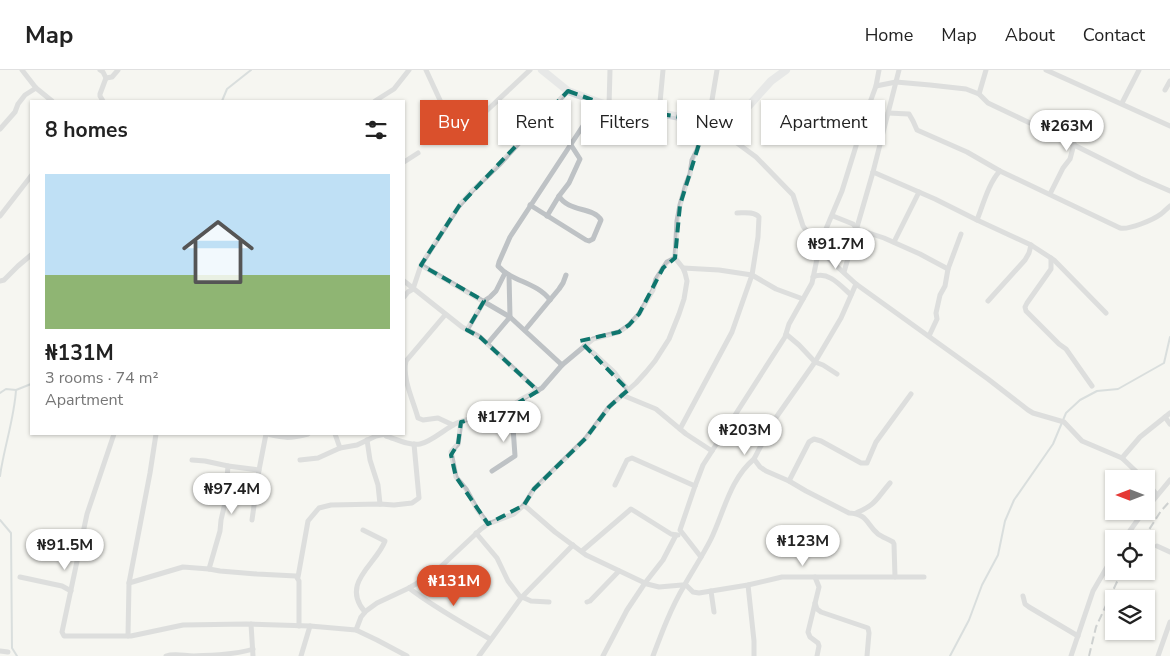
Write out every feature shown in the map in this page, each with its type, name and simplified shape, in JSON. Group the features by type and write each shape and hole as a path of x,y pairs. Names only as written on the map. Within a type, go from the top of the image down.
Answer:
{"street":[{"path":"22,70 36,88 51,100"},
{"path":"95,100 100,94 106,78 100,70"},
{"path":"106,78 112,77 118,70"},
{"path":"377,100 394,89 409,70"},
{"path":"426,70 452,126 455,128 481,116 530,70"},
{"path":"542,70 568,91 590,100"},
{"path":"608,100 610,70"},
{"path":"660,100 663,70"},
{"path":"712,100 717,70"},
{"path":"751,103 771,81 786,70"},
{"path":"603,656 627,610 663,560 676,535 678,535 704,465 786,334 789,324 812,283 823,236 842,191 857,138 876,86 879,70"},
{"path":"844,272 873,172 899,70"},
{"path":"979,94 986,70"},
{"path":"1046,70 1170,126"},
{"path":"1122,104 1138,70"},
{"path":"1165,90 1170,81"},
{"path":"876,86 896,82 966,90 979,94 988,103 1170,191"},
{"path":"0,129 15,112 18,104 36,88"},
{"path":"405,296 413,289 421,265 459,206 499,166 568,91"},
{"path":"100,94 102,100"},
{"path":"888,114 909,114 918,130 967,152 1000,171 1120,228 1125,229 1135,226 1161,214 1170,206"},
{"path":"550,300 540,290 507,274 498,266 510,237 581,127"},
{"path":"1050,194 1063,168 1070,159 1074,144"},
{"path":"547,216 569,183 580,159 571,145"},
{"path":"356,630 361,617 377,603 409,588 439,569 488,524 514,514 524,505 534,489 586,438 605,411 636,383 655,361 674,328 684,299 687,281 683,268 675,258 677,221 692,160 699,145"},
{"path":"740,145 756,157 793,195 804,226 819,249 856,284 1028,410 1066,424 1078,438 1087,444 1122,458 1135,470"},
{"path":"405,161 418,153"},
{"path":"977,220 996,174 1000,171"},
{"path":"873,172 936,199 1031,245 1052,258 1106,313"},
{"path":"0,216 30,177"},
{"path":"894,242 919,192"},
{"path":"530,205 586,240 590,241 593,239 601,220 599,217 565,204 559,196"},
{"path":"680,429 732,332 752,275 759,217 754,214 737,213"},
{"path":"833,216 853,224 857,229 894,242 948,268"},
{"path":"929,336 937,319 940,295 961,234"},
{"path":"988,301 1025,260 1031,245"},
{"path":"0,281 4,280 30,256"},
{"path":"386,435 414,444 420,444 453,425 507,410 520,400 542,388 562,365 585,345 598,337 619,332 629,325 639,314 653,290 656,279 667,262 675,258"},
{"path":"1052,258 1052,269 1025,307 1026,312 1066,349 1092,386"},
{"path":"421,265 510,317 562,365"},
{"path":"683,268 719,270 752,275 776,289 803,299"},
{"path":"467,330 484,301 496,291 507,274"},
{"path":"488,343 510,317 507,274"},
{"path":"525,330 563,283 566,275"},
{"path":"813,277 818,275 826,276 851,295"},
{"path":"405,282 445,314 488,343 538,390"},
{"path":"654,656 662,632 684,586 711,538 734,482 754,459 775,419 814,362 841,318 856,284"},
{"path":"445,314 406,361 405,379 418,418 423,420 438,418 453,425"},
{"path":"786,334 814,362 823,365 837,374"},
{"path":"585,345 614,372 628,390"},
{"path":"789,480 809,442 814,439 863,464 867,462 876,442 911,394"},
{"path":"622,395 656,409 686,434 712,451"},
{"path":"492,471 515,456 513,427 507,410"},
{"path":"1122,458 1140,437 1167,415 1170,424"},
{"path":"461,422 458,442 451,452 456,477 466,489 488,524"},
{"path":"114,435 87,514 62,632 64,636 128,636 183,625 251,624 310,626 356,630 407,656"},
{"path":"128,636 129,582 156,435"},
{"path":"252,520 266,435"},
{"path":"271,435 286,438 302,435"},
{"path":"335,435 340,448"},
{"path":"300,460 318,458 340,448 381,435"},
{"path":"367,440 370,460 378,485 380,504"},
{"path":"299,626 298,578 308,521 316,510 321,507 380,504 394,506 412,503 419,498 414,444"},
{"path":"614,485 627,460 632,458 695,486"},
{"path":"754,459 766,471 789,480 806,492 849,513 856,513 873,505 890,483"},
{"path":"192,460 259,470"},
{"path":"209,569 220,531 220,520 225,503 228,466"},
{"path":"1155,498 1170,480"},
{"path":"524,505 555,532 586,555 653,586 687,586 699,593 782,577 924,577"},
{"path":"582,551 631,509 671,534 676,535"},
{"path":"856,513 865,519 878,534 893,542 895,577"},
{"path":"363,530 384,541 383,547 370,562 356,584 358,600 365,612"},
{"path":"680,530 701,557"},
{"path":"476,533 499,562 506,579 521,598 531,601 549,602"},
{"path":"479,656 521,598 573,545"},
{"path":"1157,546 1170,552"},
{"path":"129,582 183,567 257,574 294,575 298,578"},
{"path":"1071,656 1093,591 1105,570"},
{"path":"588,602 619,571"},
{"path":"20,577 62,586 71,591"},
{"path":"815,577 819,587 808,632 810,637 818,643 817,656"},
{"path":"748,585 754,656"},
{"path":"409,588 446,614 490,639"},
{"path":"711,591 714,612"},
{"path":"1024,596 1025,604 1029,607 1078,636"},
{"path":"815,603 821,612 868,628 867,656"},
{"path":"1158,656 1168,633 1170,622"},
{"path":"251,624 253,656"},
{"path":"301,656 310,626"},
{"path":"166,656 173,654 194,656 244,652 253,649"},
{"path":"0,652 8,652"}],"highlighted area":[{"path":"568,91 609,106 680,117 704,128 680,205 675,258 663,268 639,314 629,325 619,332 580,341 628,390 609,407 586,438 534,489 524,505 488,524 456,477 451,455 458,444 461,422 503,412 538,391 480,337 467,330 484,301 421,265 459,206"}],"waterway":[{"path":"222,100 227,89 251,70"},
{"path":"950,656 969,620 982,585 998,555 1005,521 1014,500 1053,444 1066,413 1080,400 1097,391 1118,389 1164,363 1170,337"},
{"path":"0,393 6,389 16,390 30,384"},
{"path":"0,476 16,390"},
{"path":"0,520 11,533 12,648 17,656"}],"railway":[{"path":"1149,530 1170,501"},
{"path":"1089,656 1096,627 1118,580"}]}
